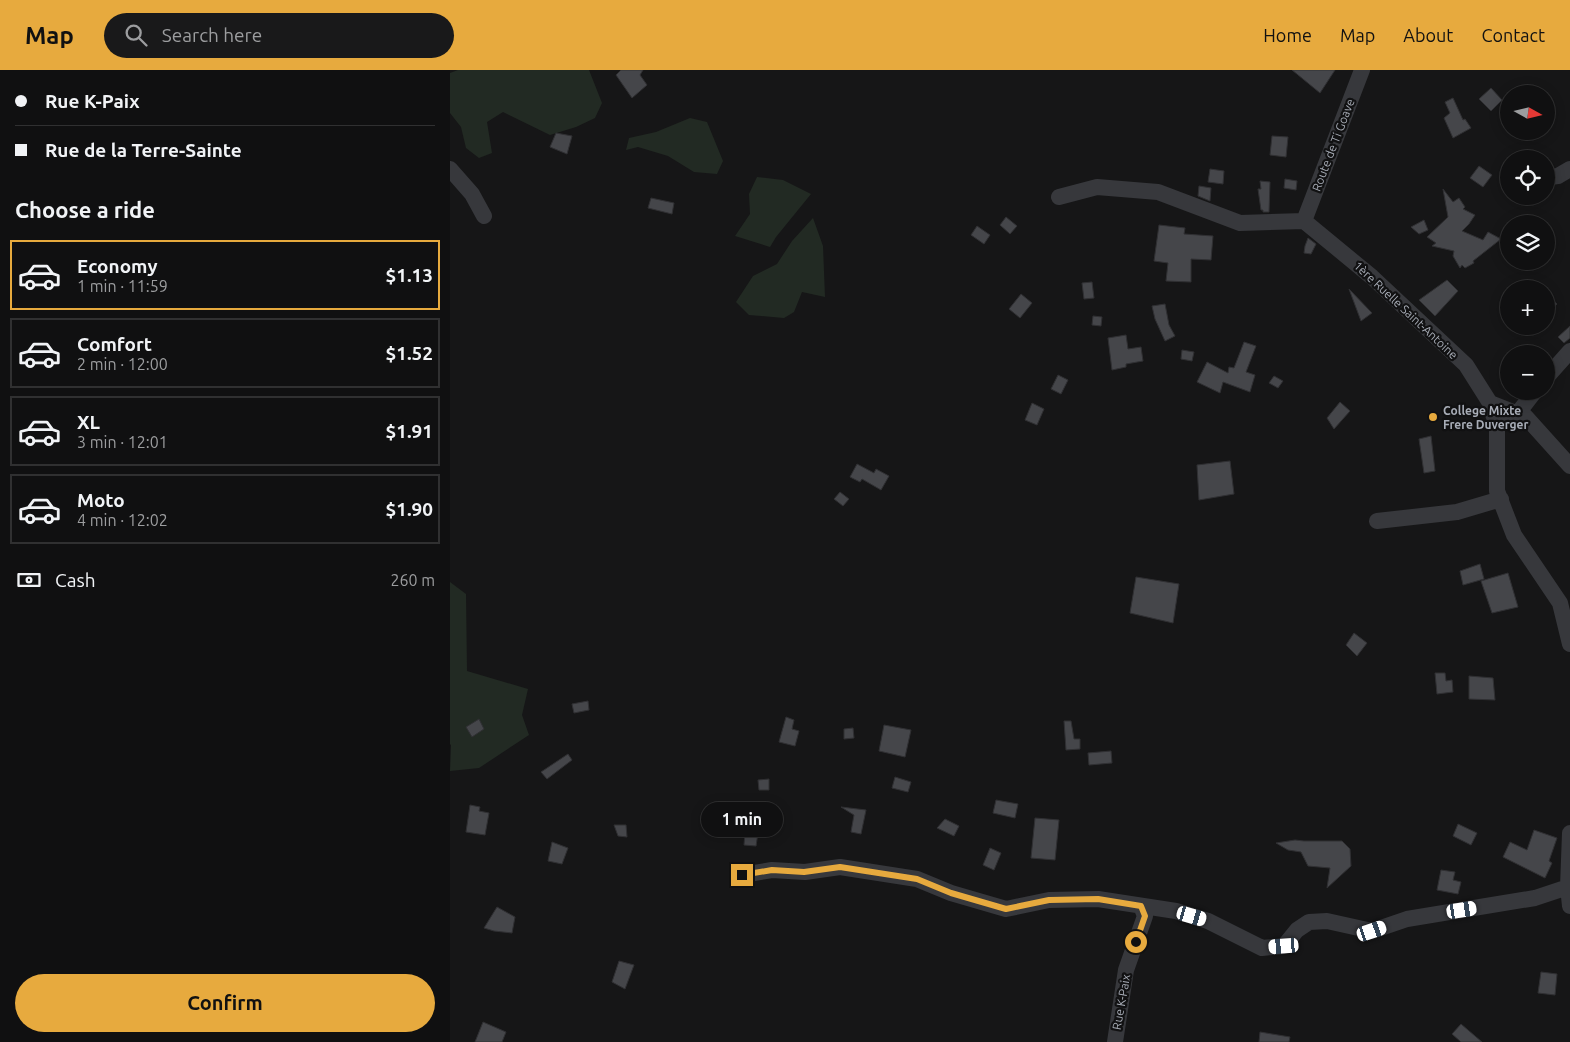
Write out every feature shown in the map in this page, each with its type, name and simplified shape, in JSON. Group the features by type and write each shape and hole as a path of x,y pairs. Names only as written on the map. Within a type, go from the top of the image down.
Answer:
{"street":[{"name":"Route de Ti Goave","path":"1304,221 1362,70"},
{"path":"450,169 472,194 484,216"},
{"path":"1555,176 1570,169"},
{"path":"1060,197 1097,187 1158,192 1240,223 1304,221"},
{"name":"1ère Ruelle Saint-Antoine","path":"1304,221 1372,278 1466,365 1490,403 1497,428 1498,490 1500,499 1514,535 1560,603 1570,644"},
{"path":"1555,368 1570,351"},
{"path":"1497,428 1518,414 1528,400"},
{"path":"1490,403 1526,417 1570,466"},
{"path":"1377,521 1457,512 1500,499"},
{"path":"1570,833 1568,887 1570,906"},
{"path":"742,875 772,870 804,872 840,867 917,879 951,893 1006,909 1049,900 1098,899 1176,911 1208,921 1262,948 1284,946 1297,930 1309,922 1327,921 1372,931 1407,919 1535,898 1568,887"},
{"name":"Rue K-Paix","path":"1115,1042 1126,970 1145,916 1141,906"}],"shaded area":[{"path":"458,70 589,70 602,103 595,118 576,127 550,135 503,112 487,122 492,153 479,158 466,148 461,127 450,113 450,73"},
{"path":"690,118 707,122 723,161 717,174 694,172 668,156 638,147 626,150 629,138 656,132"},
{"path":"757,177 783,180 811,194 770,247 735,236 750,214 749,194"},
{"path":"813,218 823,246 825,297 802,292 794,312 784,318 749,315 736,302 753,276 777,264 792,241"},
{"path":"450,582 466,594 467,671 528,689 522,715 529,735 479,768 450,771 451,745"}],"building":[{"path":"621,70 643,70 640,75 647,85 632,98 616,75"},
{"path":"1292,70 1335,70 1320,93"},
{"path":"1491,88 1500,98 1500,102 1491,111 1479,99"},
{"path":"1453,98 1463,120 1465,119 1471,128 1453,138 1444,118 1450,113 1445,102"},
{"path":"556,133 572,136 567,154 550,147"},
{"path":"1272,136 1288,137 1286,157 1270,155"},
{"path":"1479,166 1492,175 1483,187 1470,178"},
{"path":"1210,169 1224,171 1223,184 1208,182"},
{"path":"1285,179 1297,181 1296,190 1284,188"},
{"path":"1260,181 1270,182 1269,212 1261,210 1258,189 1261,189"},
{"path":"1199,186 1211,188 1210,201 1198,196"},
{"path":"1443,189 1453,202 1459,198 1465,207 1463,209 1475,215 1462,231 1483,240 1488,232 1500,240 1473,261 1474,263 1465,268 1462,265 1460,268 1453,256 1454,251 1432,246 1436,243 1427,237 1448,217"},
{"path":"651,198 674,203 672,214 648,208"},
{"path":"1006,217 1017,226 1010,234 1000,225"},
{"path":"1424,220 1428,230 1419,234 1411,227"},
{"path":"1159,225 1185,228 1184,234 1213,236 1211,260 1191,259 1191,282 1166,281 1168,263 1154,261"},
{"path":"977,226 990,235 984,244 971,235"},
{"path":"1308,238 1316,244 1311,254 1304,253"},
{"path":"1447,280 1458,291 1435,316 1419,300"},
{"path":"1092,282 1094,298 1084,299 1082,283"},
{"path":"1349,289 1372,313 1361,321"},
{"path":"1021,294 1032,303 1020,318 1009,309"},
{"path":"1165,304 1169,325 1175,336 1165,341 1155,319 1152,306"},
{"path":"1093,316 1102,317 1101,326 1092,325"},
{"path":"1570,326 1570,338 1564,343 1558,337"},
{"path":"1126,335 1128,349 1141,347 1143,361 1126,364 1126,367 1112,370 1108,338"},
{"path":"1244,342 1256,346 1246,372 1255,375 1250,392 1223,382 1220,393 1197,382 1207,362 1228,373 1229,367 1234,368"},
{"path":"1182,350 1194,352 1192,361 1181,359"},
{"path":"1058,375 1068,380 1061,394 1051,389"},
{"path":"1274,376 1283,381 1278,388 1269,383"},
{"path":"1340,402 1350,411 1334,429 1327,418"},
{"path":"1032,403 1044,409 1037,425 1025,420"},
{"path":"1431,436 1435,471 1424,473 1419,439"},
{"path":"1230,461 1234,494 1199,500 1197,465"},
{"path":"857,464 874,473 876,469 889,476 881,490 862,479 860,482 850,477"},
{"path":"840,492 849,499 843,506 834,499"},
{"path":"1480,564 1484,579 1463,585 1460,571"},
{"path":"1508,573 1518,607 1492,613 1481,581"},
{"path":"1136,577 1179,584 1173,623 1130,613"},
{"path":"1354,633 1367,643 1357,656 1346,645"},
{"path":"1435,673 1445,673 1446,681 1452,680 1453,692 1437,694"},
{"path":"1469,676 1493,678 1495,700 1469,699"},
{"path":"588,701 589,710 574,713 572,704"},
{"path":"786,717 794,720 792,729 799,731 795,746 779,742"},
{"path":"479,719 484,729 472,737 466,727"},
{"path":"1064,721 1071,721 1074,739 1080,739 1080,749 1066,750"},
{"path":"884,725 911,730 905,757 879,751"},
{"path":"853,728 854,738 844,739 844,729"},
{"path":"1111,751 1112,763 1089,765 1088,753"},
{"path":"568,754 572,760 547,779 541,772"},
{"path":"895,777 911,782 908,792 892,788"},
{"path":"769,779 769,790 759,790 758,780"},
{"path":"996,800 1018,804 1015,818 993,813"},
{"path":"470,805 480,807 479,811 489,813 485,835 466,832"},
{"path":"841,807 866,810 861,834 851,832 854,815"},
{"path":"1035,818 1059,820 1055,860 1031,858"},
{"path":"945,819 959,826 954,836 937,828"},
{"path":"1458,824 1477,833 1471,845 1453,836"},
{"path":"614,825 626,825 627,837 618,836"},
{"path":"1534,830 1557,838 1549,861 1552,863 1545,878 1503,857 1510,842 1527,850"},
{"path":"745,832 758,833 756,846 744,845"},
{"path":"1295,840 1342,841 1350,849 1351,866 1327,888 1330,868 1308,866 1301,852 1288,850 1276,843"},
{"path":"552,842 568,848 562,864 548,861"},
{"path":"990,848 1001,853 994,870 983,865"},
{"path":"1441,870 1455,872 1453,880 1461,882 1458,894 1437,890"},
{"path":"497,907 515,917 512,933 484,928"},
{"path":"619,961 634,965 625,989 612,982"},
{"path":"1541,972 1557,974 1555,995 1538,993"},
{"path":"483,1022 506,1032 502,1042 475,1042"},
{"path":"1461,1024 1482,1042 1461,1042 1452,1034"},
{"path":"1260,1032 1290,1037 1289,1042 1259,1042"}],"place":[{"name":"College Mixte Frere Duverger","path":"1433,417"}],"route":[{"path":"742,875 772,870 804,872 840,867 917,879 951,893 1006,909 1049,900 1098,899 1141,906 1145,916 1136,942"}]}
